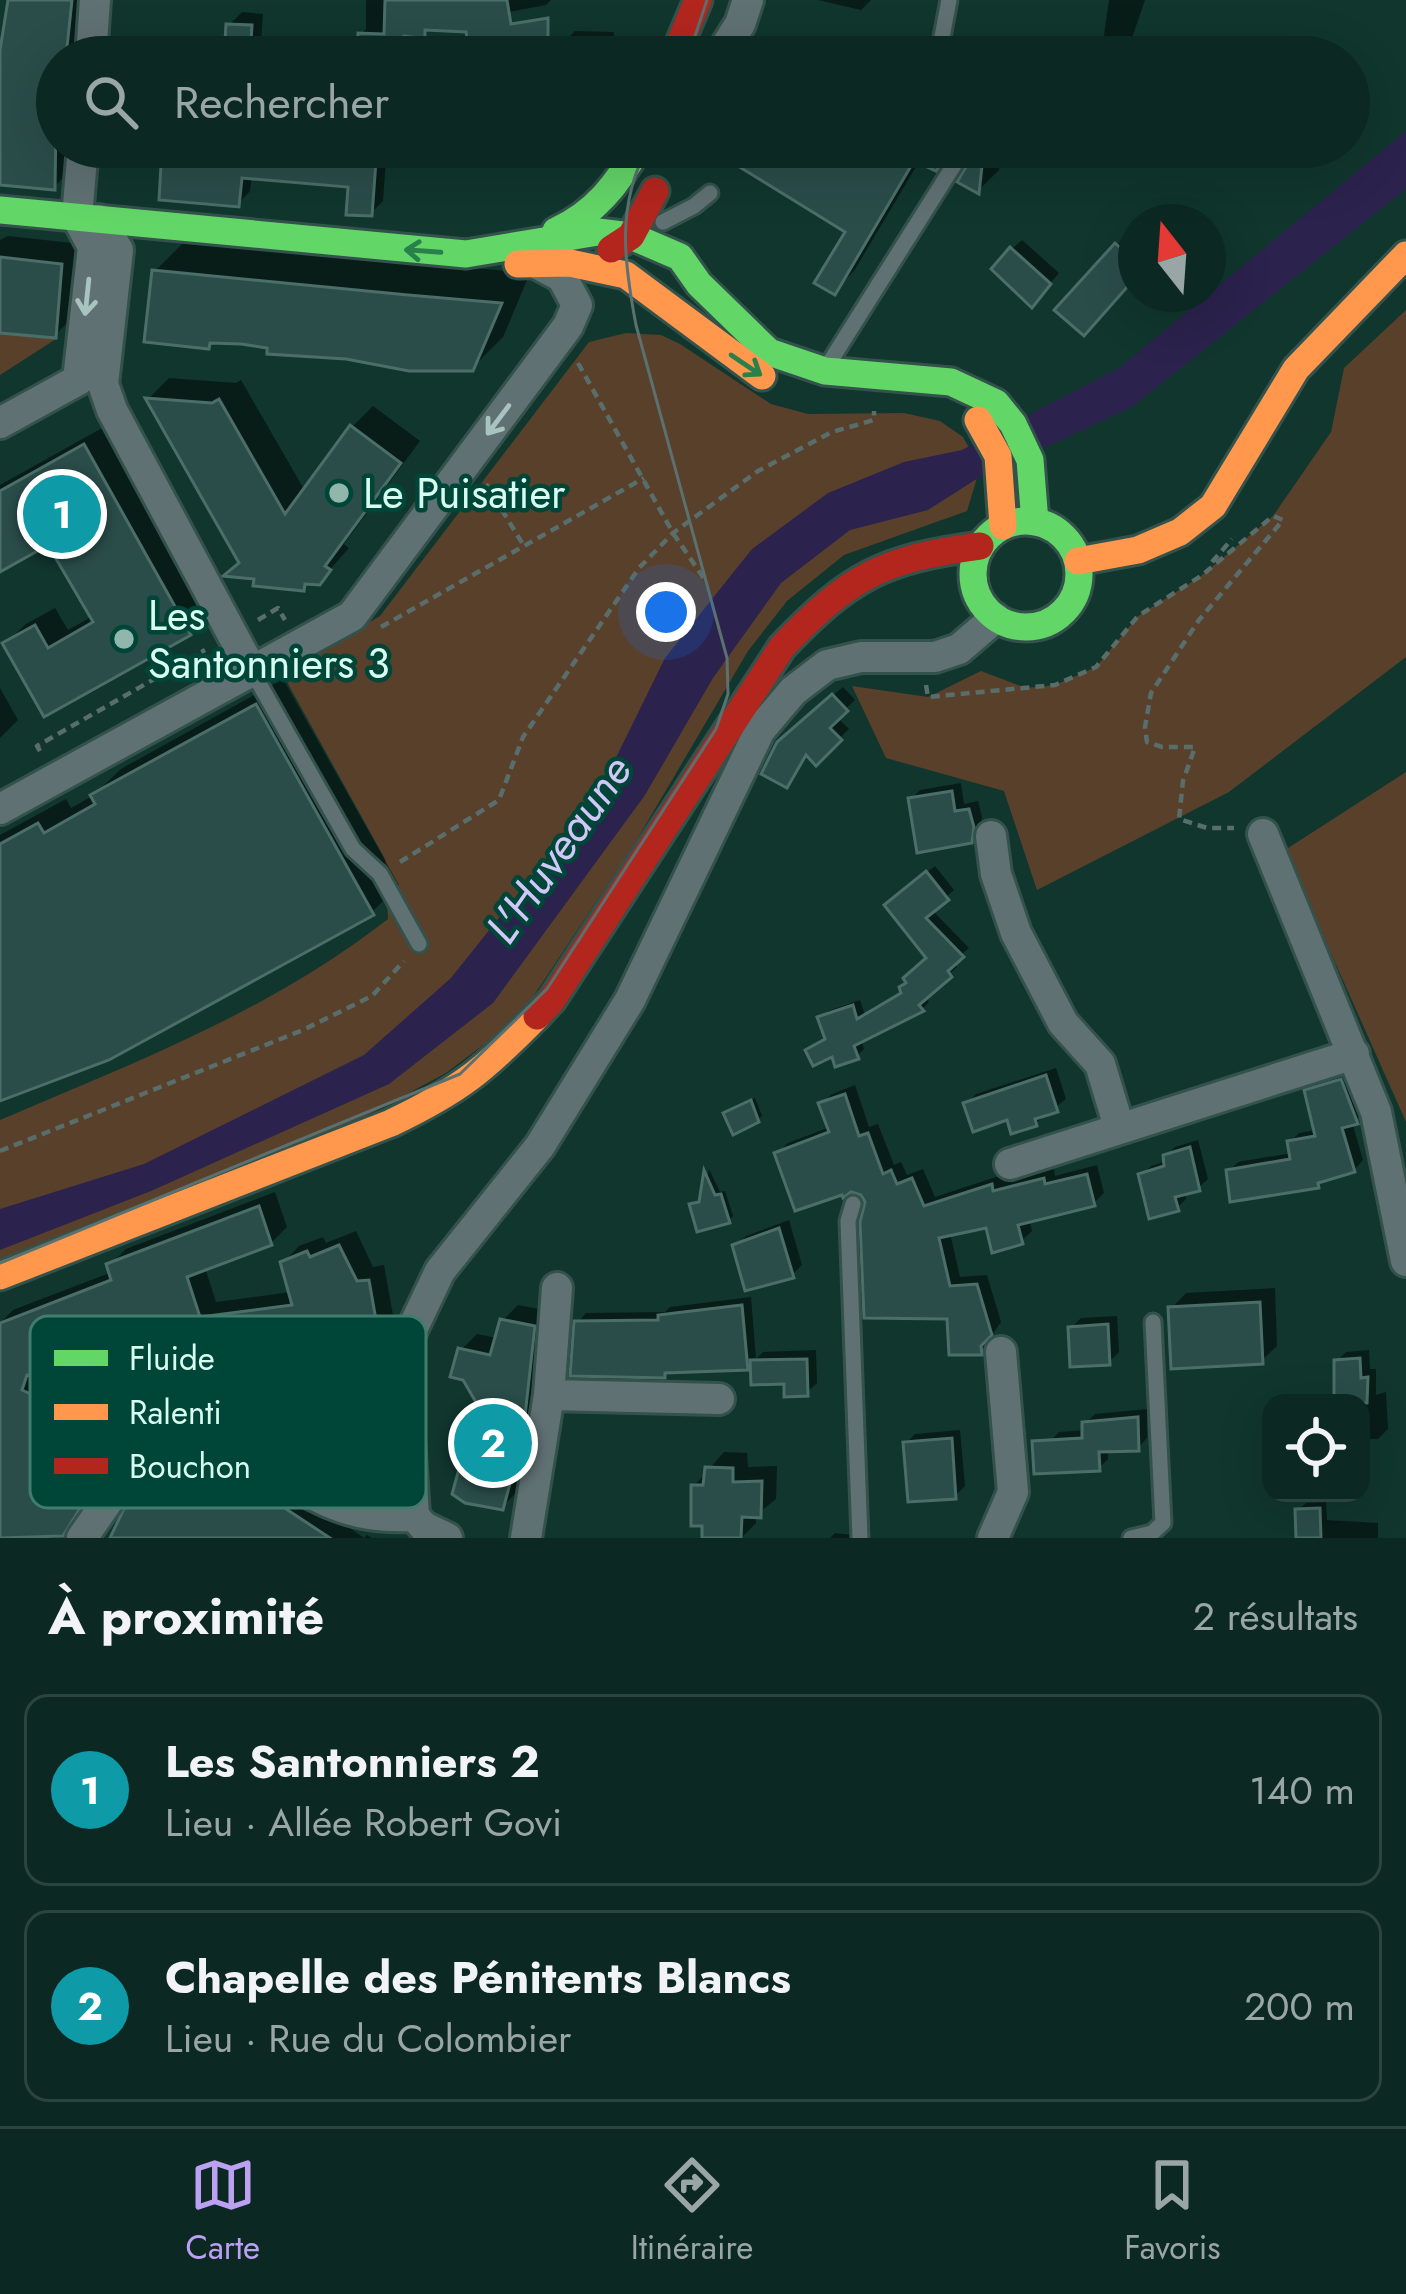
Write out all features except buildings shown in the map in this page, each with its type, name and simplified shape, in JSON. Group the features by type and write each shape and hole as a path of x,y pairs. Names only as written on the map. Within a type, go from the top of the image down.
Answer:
{"main road":[{"path":"683,36 698,0"},
{"path":"706,36 719,0"},
{"path":"538,251 584,220 628,168"},
{"path":"649,168 663,222 699,284 807,384"},
{"path":"618,181 619,248 654,293 756,373 925,400 996,403 1013,424 1033,471 1035,522"},
{"path":"538,251 570,263 619,248 655,191"},
{"path":"0,210 91,236 298,242 466,254 619,248 683,261"},
{"path":"1078,562 1138,550 1180,532 1213,506 1296,369 1406,255"},
{"path":"969,400 995,441 1004,526"},
{"path":"0,1276 391,1123 466,1083 520,1037 552,1000 782,647 842,587 870,569 908,555 980,546 1004,526 1035,522 1062,536 1078,562 1074,598 1048,623 1030,628 995,618 983,607 972,577 980,546"}],"street":[{"path":"92,36 95,0"},
{"path":"664,36 675,0"},
{"path":"732,36 748,0"},
{"path":"85,168 91,236 90,382 112,410 252,671"},
{"path":"0,808 352,616 619,248 655,276 690,292 742,328"},
{"path":"538,251 562,277 572,315"},
{"path":"0,423 90,382"},
{"path":"419,1316 440,1271 540,1146 630,1000 760,730 794,691 827,665 860,657 935,657 959,649 995,618"},
{"path":"1263,834 1376,1112 1406,1261"},
{"path":"991,836 995,874 1016,933 1063,1023 1100,1064 1120,1127"},
{"path":"1010,1164 1354,1054"},
{"path":"526,1538 549,1395 557,1288"},
{"path":"993,1538 1012,1492 1001,1352"},
{"path":"549,1395 719,1399"},
{"path":"82,1538 103,1508"},
{"path":"347,1508 414,1516"},
{"path":"413,1508 424,1527 447,1538"}],"lane":[{"path":"942,36 949,0"},
{"path":"807,384 952,168"},
{"path":"663,222 710,193"},
{"path":"252,671 353,849 380,874 419,944"},
{"path":"853,1204 848,1221 860,1538"},
{"path":"1131,1538 1152,1533 1162,1523 1153,1322"}],"path":[{"path":"576,359 673,533 707,584"},
{"path":"380,874 499,800 523,737 639,568 673,533 758,471 832,432 874,420 874,408"},
{"path":"466,463 482,479 524,547"},
{"path":"370,634 644,478"},
{"path":"925,682 928,697 1055,686 1096,667 1138,616 1201,576 1273,516 1283,520 1187,638 1151,693 1144,727 1148,742 1195,747 1183,781 1179,819 1207,828 1263,834"},
{"path":"243,629 278,608 286,622"},
{"path":"43,757 37,746 220,641"},
{"path":"0,1151 303,1030 371,996 419,944"}],"shaded area":[{"path":"1406,310 1406,657 1229,792 1037,890 1004,791 886,758 852,686 928,697 981,671 1026,688 1055,685 1096,667 1138,616 1201,576 1273,516 1331,432 1344,368"},
{"path":"0,333 56,339 0,375"},
{"path":"626,333 661,335 680,344 771,404 808,414 904,413 940,421 963,437 980,468 967,511 844,555 787,601 748,651 632,848 519,1018 446,1073 353,1123 0,1264 0,1120 249,1008 388,919 385,859 282,673 380,616 589,342"},
{"path":"1406,772 1406,1122 1285,850"}],"water":[{"name":"L'Huveaune","path":"1406,131 1406,189 1132,407 975,480 928,510 850,530 781,583 713,678 645,795 493,1003 389,1084 151,1191 0,1250 0,1209 144,1164 364,1055 451,978 606,778 665,658 752,549 828,493 904,462 962,450 1119,368 1187,312 1226,312 1226,280 1361,168 1370,168 1370,161"}],"tram line":[{"path":"695,36 707,0"},
{"path":"0,1263 460,1074 547,989 716,729 728,694 727,658 636,325 628,279 627,212 638,168"}],"traffic: fast":[{"path":"556,231 604,196 625,168"},
{"path":"0,210 466,254 598,232 631,236 680,257 699,284 769,352 825,371 951,382 996,403 1013,424 1030,460 1035,522"},
{"path":"1026,521 1046,525 1063,537 1075,554 1079,574 1075,594 1063,611 1046,623 1026,627 1006,623 989,611 977,594 973,574 977,554 989,537 1006,525 1026,521"}],"traffic: slow":[{"path":"1078,561 1138,550 1180,532 1213,506 1296,369 1406,255"},
{"path":"518,264 570,263 626,275 762,376"},
{"path":"978,420 998,456 1003,526"},
{"path":"0,1276 391,1123 470,1077 537,1016"}],"traffic: jam":[{"path":"683,36 698,0"},
{"path":"611,249 631,236 655,191"},
{"path":"537,1016 552,1000 782,647 828,603 870,575 917,557 980,546"}],"place":[{"name":"Le Puisatier","path":"339,493"},
{"name":"Les Santonniers 2","path":"62,514"},
{"name":"Les Santonniers 3","path":"124,639"},
{"name":"Chapelle des Pénitents Blancs","path":"493,1443"}]}
